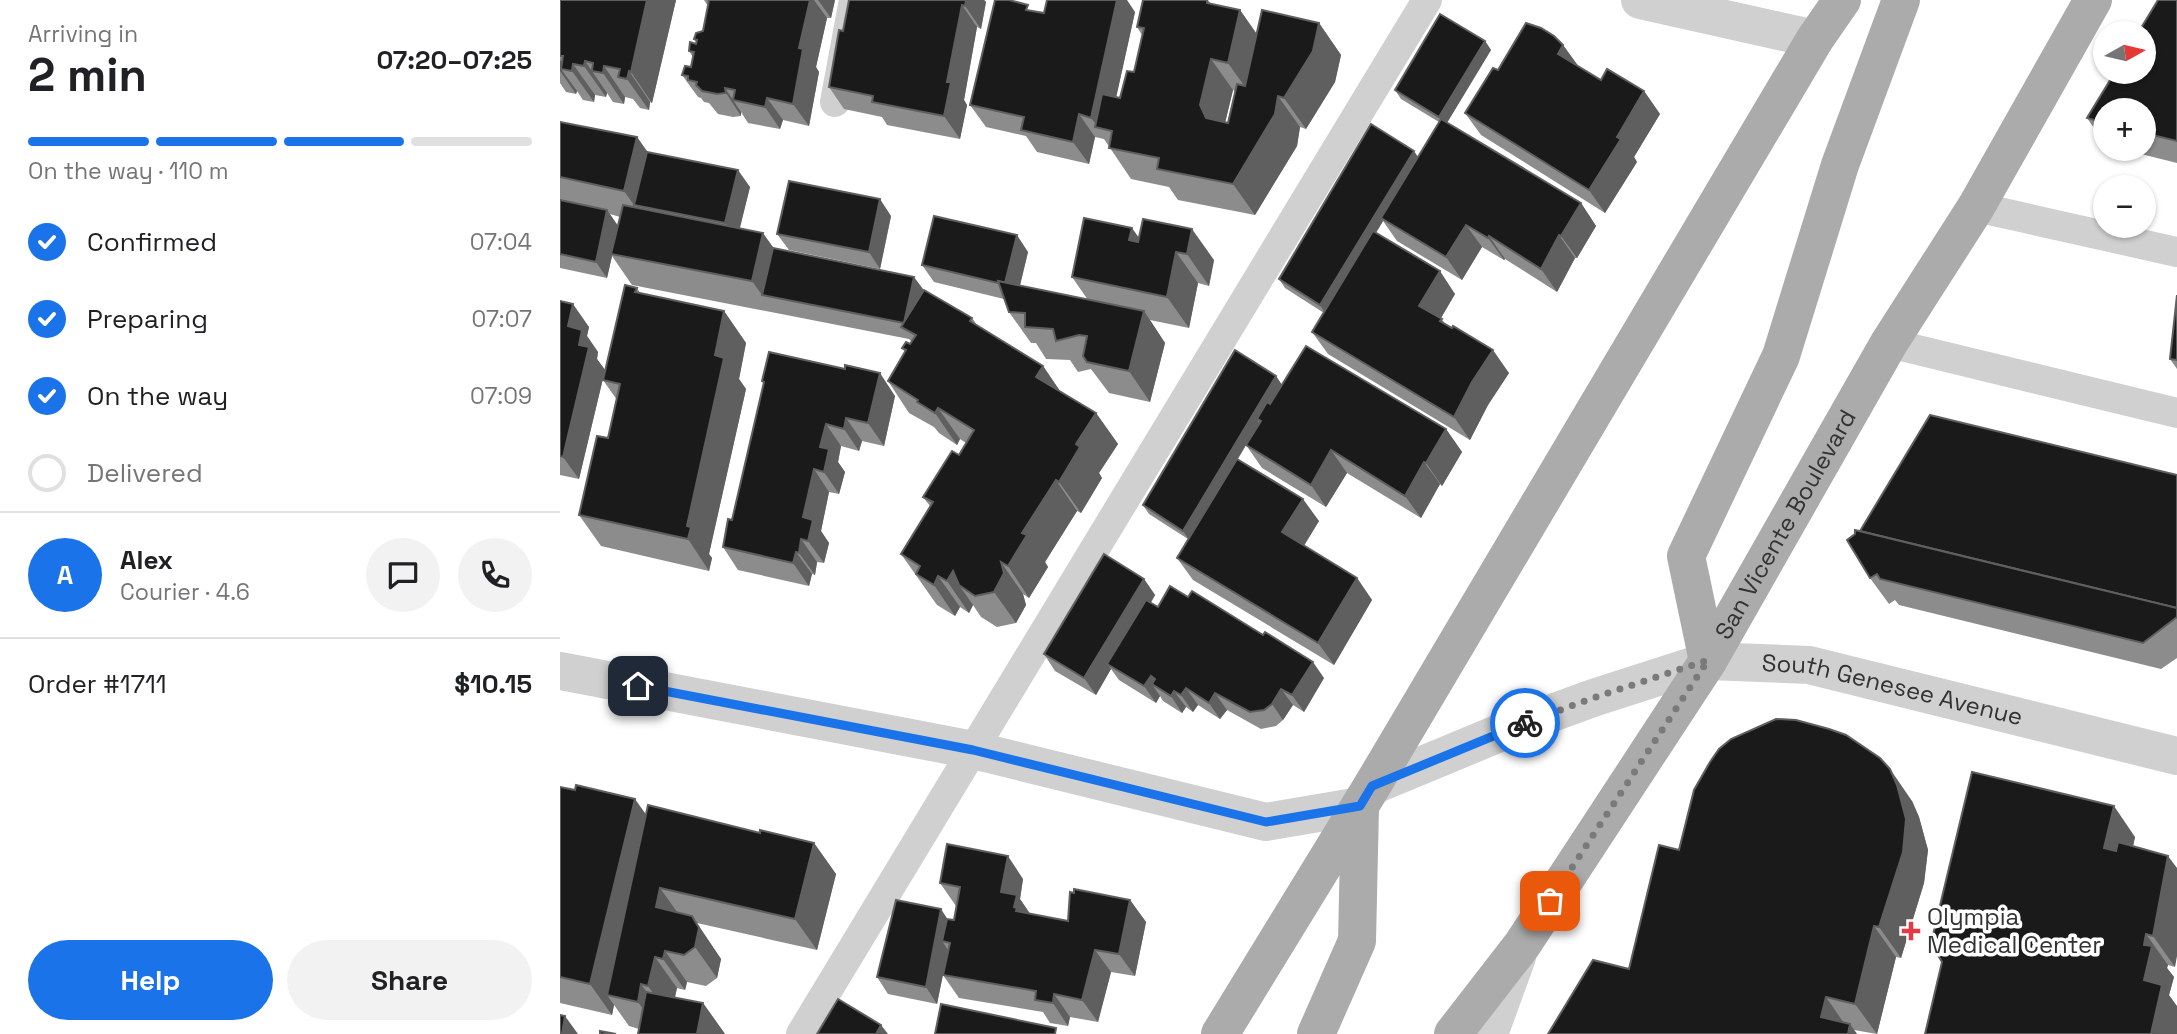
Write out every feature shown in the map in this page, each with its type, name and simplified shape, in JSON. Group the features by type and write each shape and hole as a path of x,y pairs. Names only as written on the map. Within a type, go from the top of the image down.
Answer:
{"main road":[{"path":"1220,1034 1366,796 1815,39 1842,0"},
{"path":"1708,660 1686,556 1781,356 1840,165 1901,0"},
{"name":"San Vicente Boulevard","path":"1453,1034 1522,945 1708,660 1889,344 1976,207 2093,0"},
{"path":"1316,1034 1357,941 1366,796"}],"street":[{"path":"1640,0 1815,39"},
{"name":"South Genesee Avenue","path":"560,671 973,750 1266,822 1366,796 1525,723 1708,660 1809,665 2177,756"},
{"path":"1489,1034 1522,945"}],"lane":[{"path":"835,102 854,0"},
{"path":"801,1034 1427,0"},
{"path":"1976,207 2177,251"},
{"path":"1889,344 2177,413"}],"building":[{"path":"560,0 647,0 631,72 629,71 627,79 618,77 620,69 604,66 603,73 592,71 593,63 585,61 584,66 573,64 572,71 561,69 563,56 560,56"},
{"path":"709,0 810,0 799,48 803,49 793,104 767,98 765,107 733,100 735,90 725,88 726,93 717,94 702,91 696,85 697,82 682,75 685,66 691,67 694,52 689,51 690,42 696,44 696,33 703,31"},
{"path":"849,0 966,0 965,6 962,5 947,82 951,82 944,116 872,102 873,96 829,87 839,30 843,31"},
{"path":"995,0 1028,5 1026,10 1044,13 1047,0 1117,0 1091,118 1079,114 1073,142 1021,130 1024,117 970,105"},
{"path":"1143,0 1207,0 1207,3 1240,10 1228,63 1211,59 1200,105 1206,118 1228,123 1237,84 1245,86 1262,10 1319,23 1313,51 1284,98 1278,96 1275,114 1233,184 1157,169 1159,158 1109,148 1112,131 1095,127 1102,94 1120,98 1127,71 1134,72 1144,28 1137,27"},
{"path":"2158,0 2177,0 2177,141 2156,136 2156,98 2099,98 2108,84 2156,84 2156,21 2145,21"},
{"path":"1440,14 1485,41 1439,117 1395,90"},
{"path":"1526,23 1554,36 1563,45 1558,54 1601,80 1607,69 1644,91 1617,137 1621,139 1589,190 1465,113 1493,68 1498,70"},
{"path":"2093,108 2093,120 2087,118"},
{"path":"1441,119 1581,203 1561,236 1559,235 1541,269 1489,236 1488,238 1466,225 1446,257 1381,218"},
{"path":"560,122 637,137 624,191 560,177"},
{"path":"1371,124 1414,151 1320,305 1279,279"},
{"path":"647,152 738,170 725,223 634,205"},
{"path":"789,181 880,199 869,252 777,234"},
{"path":"560,200 607,210 596,262 560,254"},
{"path":"623,205 763,233 752,281 611,254"},
{"path":"934,216 1017,235 1005,283 922,265"},
{"path":"1084,218 1132,228 1129,240 1138,242 1143,219 1192,229 1187,254 1176,252 1167,297 1072,277"},
{"path":"1373,231 1440,271 1419,306 1442,319 1440,321 1493,350 1454,417 1312,332"},
{"path":"773,248 914,277 904,323 762,295"},
{"path":"998,281 1144,311 1129,371 1087,362 1083,356 1087,336 1079,335 1056,341 1053,329 1025,327 1025,313 1009,312"},
{"path":"625,285 637,288 635,292 724,311 715,355 724,358 687,526 691,527 688,539 579,515 597,436 608,438 620,384 603,380"},
{"path":"924,290 972,318 970,321 1043,366 1036,377 1096,413 1076,444 1080,447 1059,482 1056,480 1022,533 1027,535 1008,566 1001,562 1004,573 994,592 975,596 959,585 953,571 947,581 938,576 934,585 916,574 920,566 901,554 933,502 923,497 952,451 959,455 974,430 938,408 935,413 888,381 906,350 902,348 906,342 910,344 916,335 901,327"},
{"path":"2177,295 2177,360 2170,359"},
{"path":"560,301 573,304 568,326 582,330 579,345 589,347 563,457 560,456"},
{"path":"1306,346 1446,429 1405,496 1331,450 1311,485 1246,445 1261,421 1257,419 1267,402 1270,404"},
{"path":"1235,350 1276,376 1183,531 1143,505"},
{"path":"769,352 845,369 845,365 880,373 868,423 846,418 844,429 826,424 820,447 829,449 824,472 814,469 803,517 813,520 808,541 801,539 799,553 796,552 793,563 723,547 728,519 732,520"},
{"path":"1930,415 2177,475 2177,608 1860,531"},
{"path":"1237,459 1303,499 1282,532 1357,578 1318,643 1177,558"},
{"path":"1855,530 2177,608 2177,617 2143,643 1880,579 1877,574 1870,578 1847,540 1855,534"},
{"path":"1104,554 1144,579 1084,678 1044,654"},
{"path":"1170,586 1188,597 1192,591 1313,662 1292,695 1281,689 1272,704 1264,710 1250,712 1215,693 1209,703 1186,688 1181,695 1174,691 1171,696 1152,684 1155,679 1151,676 1144,686 1107,664 1146,600 1158,607"},
{"path":"1776,719 1796,720 1846,735 1880,758 1890,769 1897,785 1906,819 1903,852 1879,927 1874,926 1855,1004 1826,997 1821,1017 1850,1024 1848,1034 1548,1034 1593,960 1629,969 1659,845 1679,850 1694,790 1719,749 1731,739"},
{"path":"1972,772 2114,806 2104,848 2116,851 2118,842 2168,856 2153,936 2146,934 2144,945 2152,946 2144,980 2162,985 2151,1034 1925,1034 1942,962 1931,943"},
{"path":"576,785 635,799 590,984 560,977 560,787 575,790"},
{"path":"648,805 760,833 760,830 814,843 795,919 660,888 656,907 692,916 699,928 695,947 684,955 665,951 663,959 655,957 648,986 641,984 638,1002 607,995"},
{"path":"947,844 1008,856 1001,892 1017,895 1014,907 1017,908 1016,911 1068,921 1070,892 1074,893 1074,889 1130,900 1119,954 1095,950 1082,1000 1054,994 1053,1003 1035,1000 1036,991 943,975 950,943 942,941 947,919 954,920 960,887 940,883"},
{"path":"896,900 941,909 926,987 877,977"},
{"path":"646,992 703,1003 697,1034 638,1034"},
{"path":"838,999 881,1025 876,1034 817,1034"},
{"path":"941,1004 1056,1028 1055,1034 935,1034"},
{"path":"560,1015 565,1016 562,1034 560,1034"}],"way so far":[{"path":"1525,723 1708,660 1550,901"}],"place":[{"name":"Olympia Medical Center","path":"1911,931"}],"route":[{"path":"638,686 973,750 1266,822 1360,806 1372,786 1525,723"}]}
